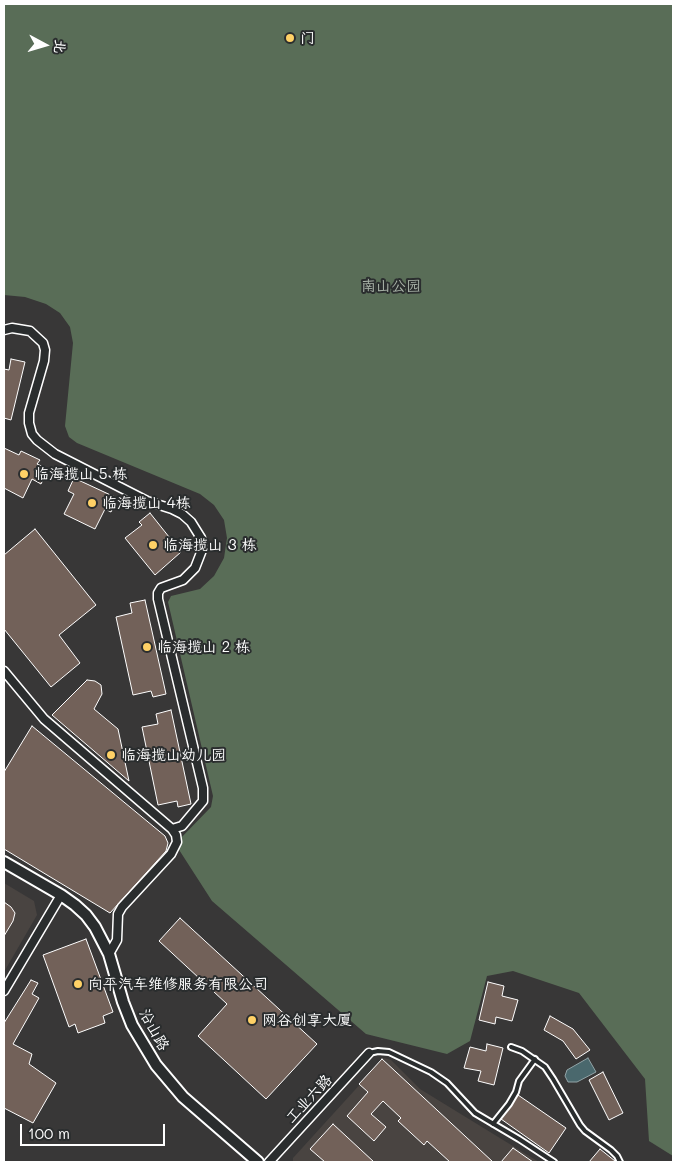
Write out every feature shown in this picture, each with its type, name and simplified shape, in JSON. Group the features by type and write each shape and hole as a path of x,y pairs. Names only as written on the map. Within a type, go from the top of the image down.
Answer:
{"street":[{"path":"4,330 12,328 30,331 43,343 45,350 44,360 29,413 32,434 37,440 54,454 147,502 182,514 191,522 201,538 202,550 195,568 188,577 161,588 158,593 204,794 203,801 182,826 172,829"},
{"path":"4,672 44,719 172,829 176,835 177,842 171,854 122,907 118,914 117,940 109,954"},
{"name":"沿山路","path":"4,862 61,895 86,915 95,927 109,954 132,1025 156,1065 183,1096 258,1162"},
{"path":"4,991 61,895"},
{"name":"工业六路","path":"269,1162 369,1053"}],"lane":[{"path":"511,1047 522,1051 545,1067 554,1078 580,1125 585,1131 611,1150 620,1162"},
{"path":"369,1053 378,1051 389,1052 431,1072 447,1083 475,1113 554,1162"},
{"path":"493,1124 509,1104 516,1092 519,1081 535,1059"}],"shaded area":[{"path":"4,883 34,901 37,915 4,972"},
{"path":"384,1058 391,1060 420,1089 539,1162 293,1162 293,1158"}],"green space":[{"name":"南山公园","path":"4,4 673,4 673,1156 649,1141 645,1079 579,993 513,971 487,976 470,1041 447,1054 366,1034 212,901 174,842 177,842 211,807 213,796 168,602 171,596 200,589 214,576 224,558 227,538 224,520 214,505 200,494 77,443 69,437 65,426 73,343 70,327 60,313 46,304 25,297 4,295"}],"water":[{"path":"588,1058 596,1072 577,1082 568,1082 565,1076 567,1070"}],"building":[{"path":"11,359 25,362 11,420 4,418 4,369 9,370"},
{"name":"临海揽山 5 栋","path":"4,448 19,455 21,451 40,460 37,464 48,469 41,484 32,479 23,498 4,488"},
{"name":"临海揽山 4栋","path":"74,478 117,498 111,512 105,509 95,529 64,514 74,494 68,491"},
{"name":"临海揽山 3 栋","path":"150,513 181,552 155,575 125,538 142,525 139,522"},
{"path":"35,529 96,605 59,635 80,663 51,687 4,629 4,555"},
{"name":"临海揽山 2 栋","path":"145,600 166,694 153,697 151,691 133,695 116,617 132,613 130,603"},
{"name":"临海揽山幼儿园","path":"87,680 95,681 101,685 102,694 94,709 118,729 129,781 52,715"},
{"path":"171,710 191,804 178,807 177,801 158,805 142,727 158,724 156,714"},
{"path":"32,726 165,836 168,843 166,851 110,913 4,849 4,772"},
{"path":"4,902 15,913 13,921 4,936"},
{"name":"网谷创享大厦","path":"180,918 317,1044 266,1099 198,1036 227,1004 159,941"},
{"name":"向平汽车维修服务有限公司","path":"86,939 113,1012 103,1016 105,1023 78,1033 75,1024 69,1027 43,955"},
{"path":"31,980 38,983 32,994 39,998 13,1044 32,1054 29,1064 56,1083 33,1123 4,1108 4,1023"},
{"path":"488,982 504,986 502,996 518,1000 512,1021 496,1017 495,1024 479,1020"},
{"path":"550,1016 573,1029 590,1050 576,1059 563,1041 544,1030"},
{"path":"487,1044 503,1048 494,1085 478,1081 481,1071 464,1068 470,1047 486,1051"},
{"path":"382,1059 493,1162 450,1162 427,1141 424,1145 398,1121 401,1118 383,1101 371,1114 386,1127 374,1141 347,1116 368,1092 359,1084"},
{"path":"603,1072 623,1113 609,1120 589,1080"},
{"path":"518,1095 566,1128 549,1153 501,1119"},
{"path":"333,1124 374,1162 325,1162 310,1149"},
{"path":"513,1148 533,1162 501,1162"},
{"path":"600,1149 615,1161 616,1162 589,1162"}],"place":[{"name":"门","path":"290,38"},
{"name":"临海揽山 5 栋","path":"24,474"},
{"name":"临海揽山 4栋","path":"92,503"},
{"name":"临海揽山 3 栋","path":"153,545"},
{"name":"临海揽山 2 栋","path":"147,647"},
{"name":"临海揽山幼儿园","path":"111,755"},
{"name":"向平汽车维修服务有限公司","path":"78,984"},
{"name":"网谷创享大厦","path":"252,1020"}]}
